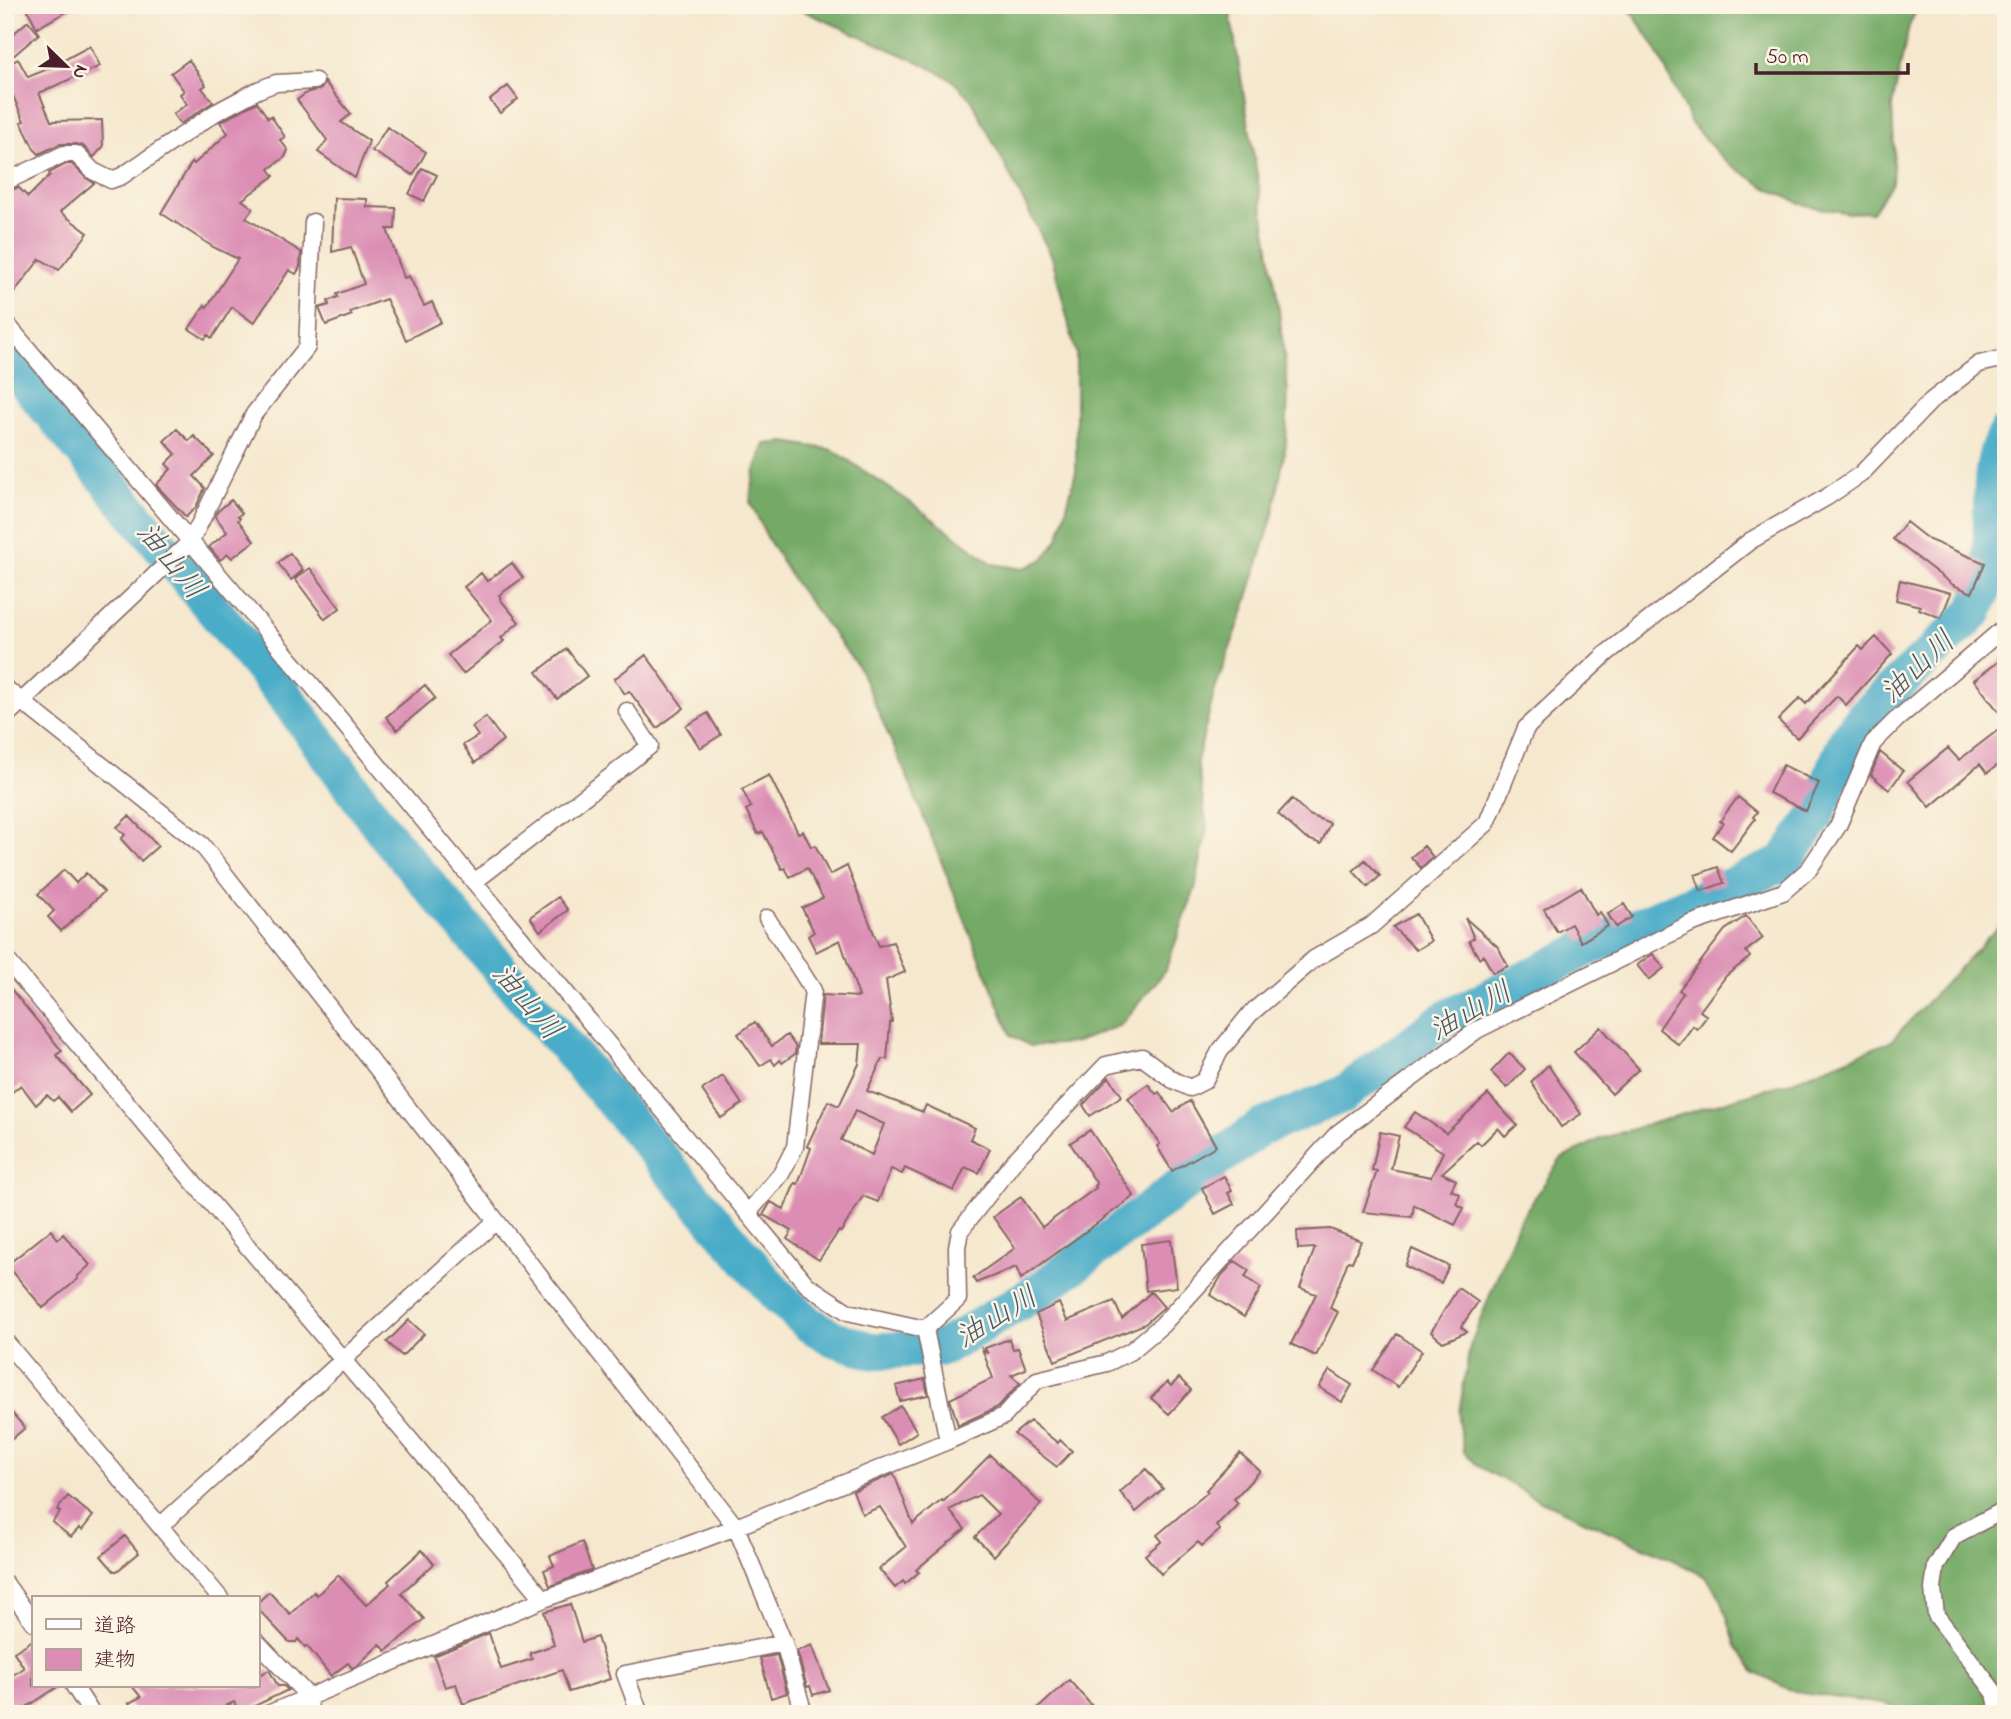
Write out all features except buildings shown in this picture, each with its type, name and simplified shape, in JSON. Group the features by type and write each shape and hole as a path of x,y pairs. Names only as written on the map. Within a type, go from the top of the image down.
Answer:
{"street":[{"path":"5,182 64,154 76,154 93,171 111,180 122,176 215,113 258,90 276,82 315,81"},
{"path":"5,718 191,541 254,414 307,347 313,222"},
{"path":"5,321 191,541 807,1285 848,1312 925,1329"},
{"path":"925,1329 958,1299 957,1247 960,1230 1015,1160 1106,1065 1142,1057 1173,1080 1190,1088 1204,1081 1220,1051 1250,1014 1314,959 1371,926 1487,823 1526,729 1606,653 1750,541 1827,497 1861,474 1932,400 1979,364 2006,358"},
{"path":"268,1714 544,1599 736,1527 948,1441 1004,1416 1037,1380 1107,1363 1131,1351 1163,1325 1338,1133 1477,1030 1690,924 1783,892 1809,869 1838,826 1872,743 2006,626"},
{"path":"5,688 202,845 736,1527 784,1643 804,1714"},
{"path":"474,882 650,746 628,711"},
{"path":"748,1213 781,1174 795,1147 813,990 767,918"},
{"path":"5,958 544,1599"},
{"path":"160,1526 496,1221"},
{"path":"925,1329 948,1441"},
{"path":"5,1341 218,1596"},
{"path":"1996,1714 1998,1707 1995,1693 1936,1615 1933,1589 1936,1566 1954,1536 2006,1509"},
{"path":"5,1583 32,1621"},
{"path":"640,1714 625,1674 784,1643"},
{"path":"259,1644 308,1696 311,1714"},
{"path":"75,1688 92,1714"}],"green space":[{"path":"790,5 1229,5 1278,302 1288,391 1286,444 1273,515 1244,610 1215,689 1197,761 1207,828 1195,889 1165,971 1121,1025 1074,1043 1030,1046 1011,1035 908,779 859,668 795,583 768,539 750,502 755,470 765,444 785,442 833,450 910,502 993,564 1023,569 1044,559 1059,537 1076,471 1076,353 1052,257 971,99 951,79"},
{"path":"1627,5 1919,5 1909,26 1892,106 1892,182 1872,212 1848,213 1804,205 1767,188 1725,161 1692,125 1656,49"},
{"path":"2006,918 2006,1714 1905,1714 1891,1705 1794,1692 1755,1673 1736,1646 1721,1598 1706,1577 1541,1501 1478,1466 1464,1452 1458,1419 1470,1346 1519,1221 1561,1159 1600,1139 1790,1082 1891,1041"}],"waterway":[{"name":"油山川","path":"5,357 287,699 388,837 777,1295 809,1324 833,1338 872,1351 943,1348 1040,1290 1260,1128 1342,1095 1443,1020 1596,944 1782,864 1815,818 1847,739 1863,717 1975,612 1989,570 1993,476 2006,433"}]}
